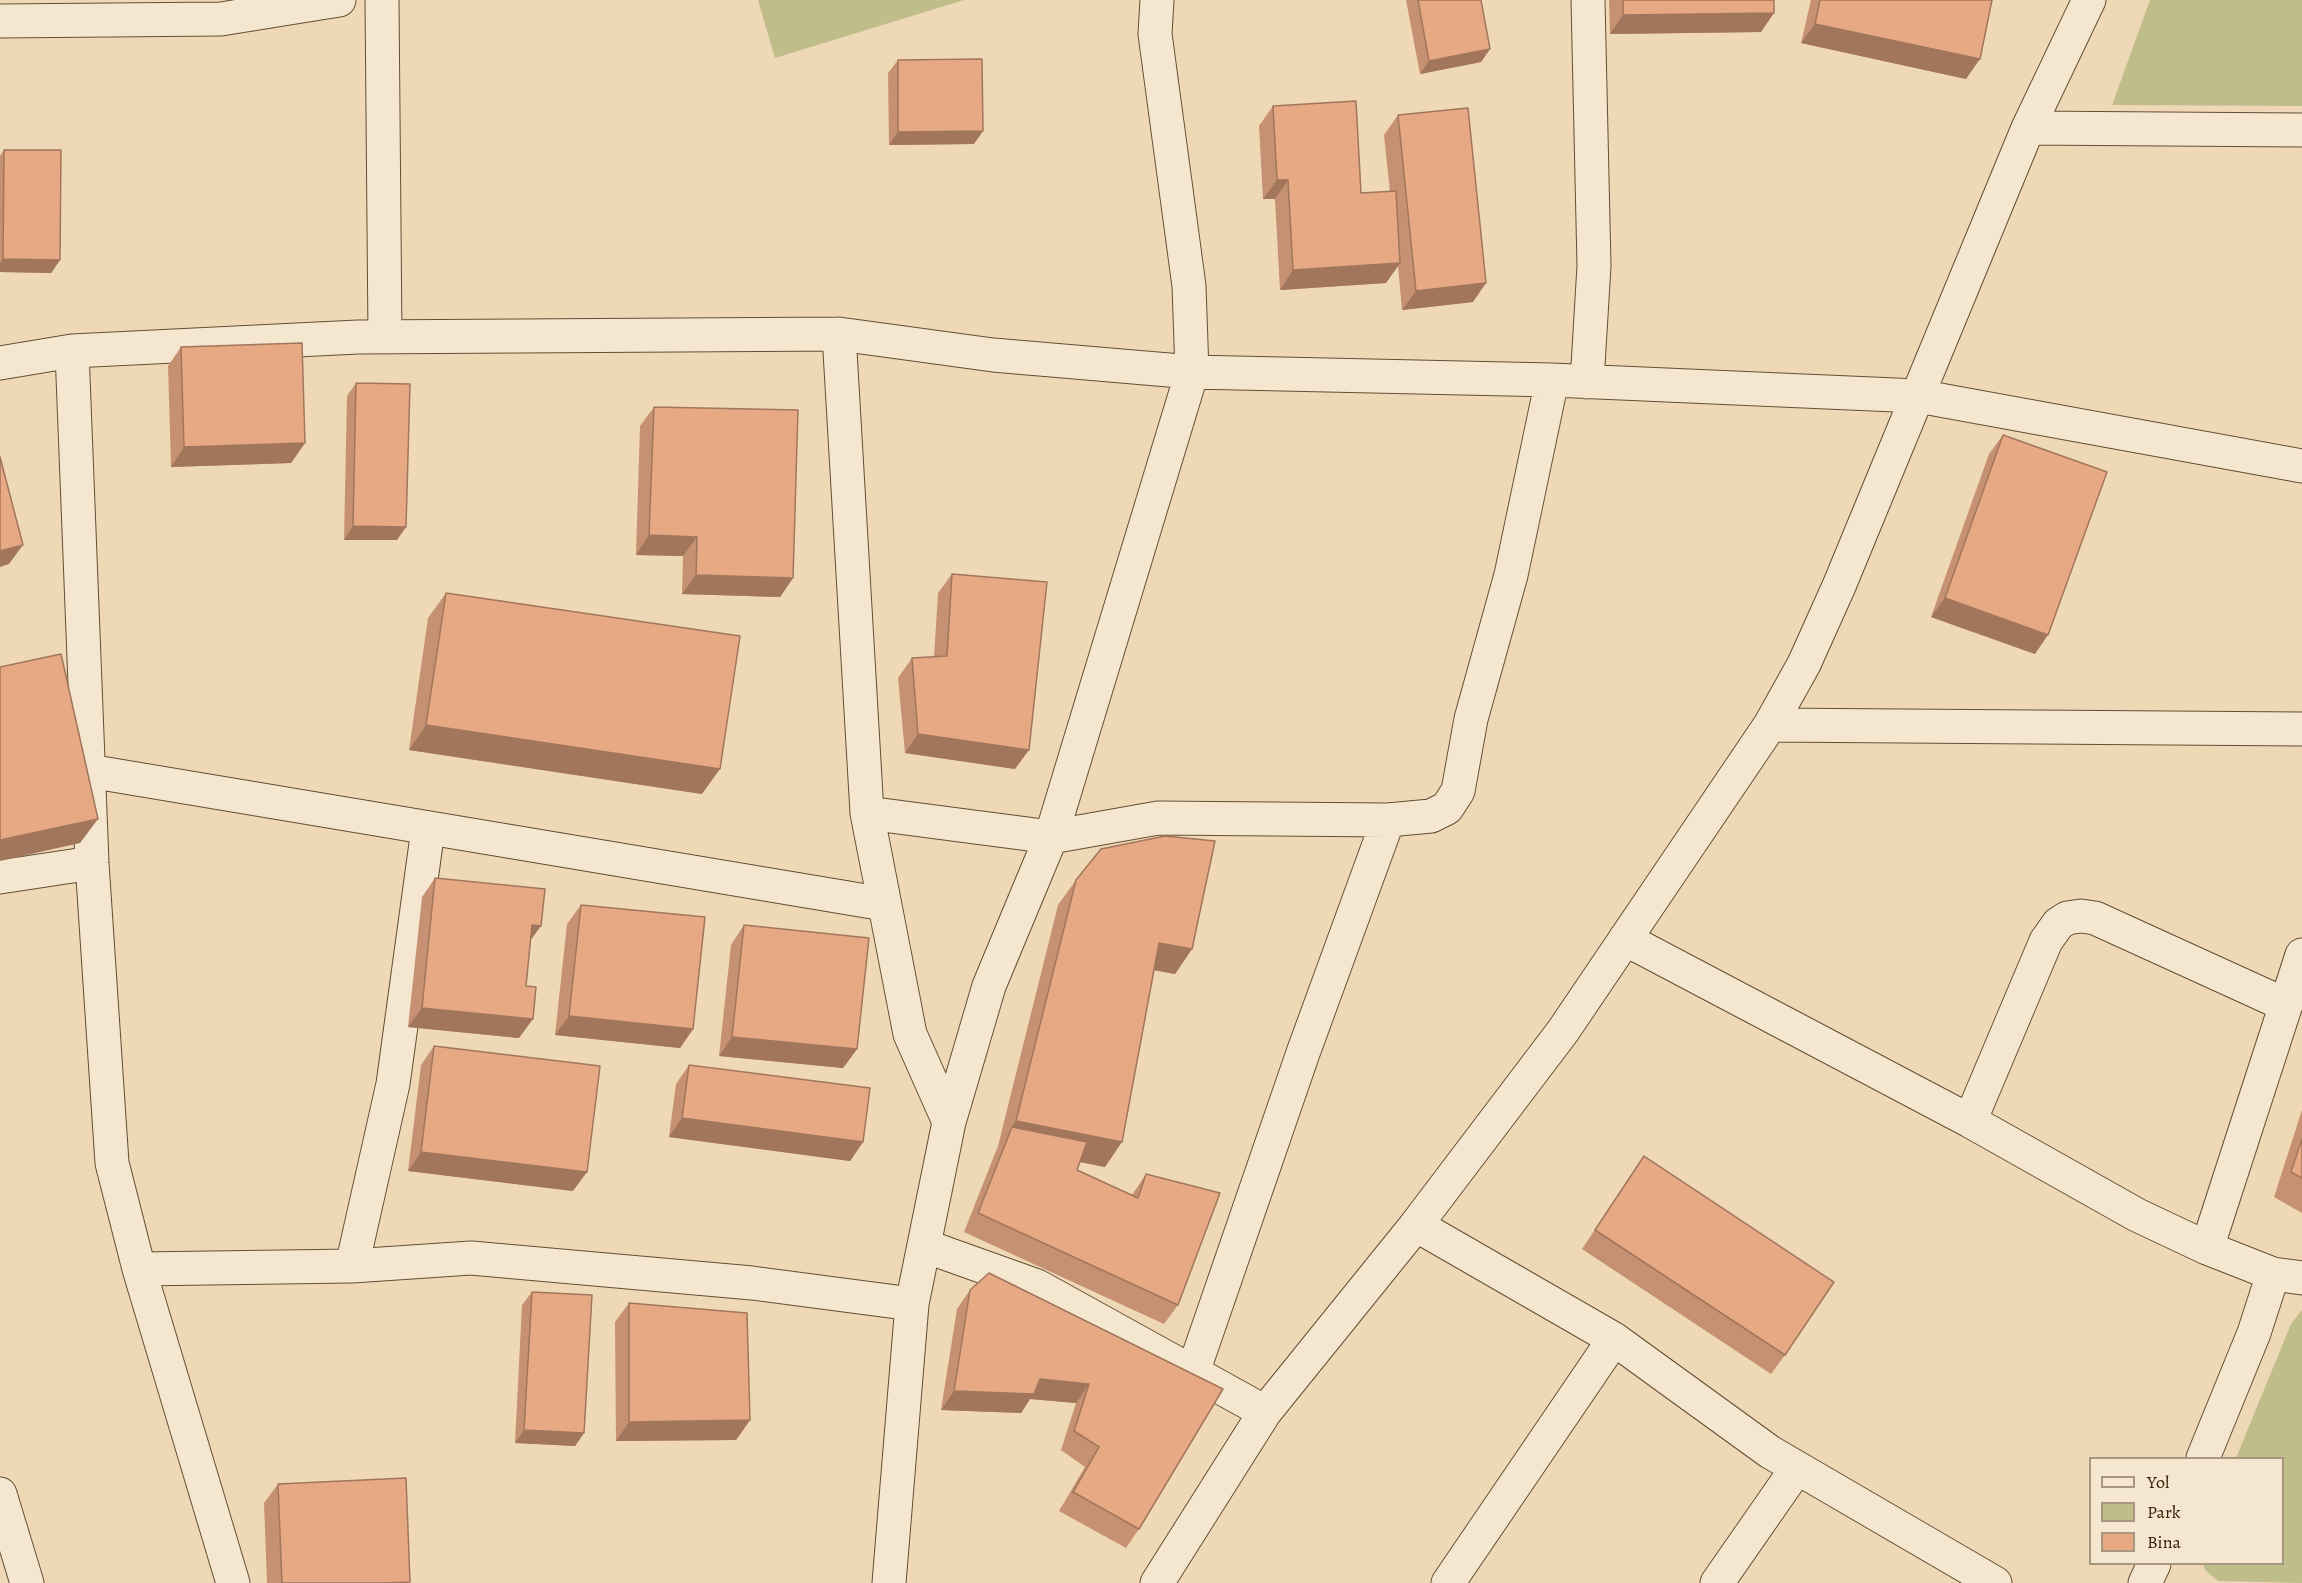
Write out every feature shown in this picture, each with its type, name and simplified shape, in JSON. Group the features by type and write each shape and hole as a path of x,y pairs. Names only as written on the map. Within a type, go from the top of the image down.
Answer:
{"street":[{"path":"0,21 221,19 339,0"},
{"path":"382,0 385,336"},
{"path":"890,1583 912,1304 949,1122 989,986 1051,837 1192,372 1189,286 1155,34 1157,0"},
{"path":"1587,382 1594,266 1588,0"},
{"path":"1157,1583 1265,1412 1416,1225 1557,1040 1770,725 1804,664 1835,596 2028,128 2090,0"},
{"path":"2028,128 2302,130"},
{"path":"840,334 867,813 910,1034 949,1122"},
{"path":"0,363 72,351 385,336 840,334 993,355 1192,372 1552,380 1917,396 2302,466"},
{"path":"72,351 92,863 112,1163 139,1269 233,1583"},
{"path":"867,813 1051,837 1158,818 1388,820 1431,816 1447,808 1458,791 1471,719 1511,574 1552,380"},
{"path":"1770,725 2302,729"},
{"path":"89,771 884,904"},
{"path":"1193,1372 1303,1053 1388,820"},
{"path":"351,1266 393,1084 428,829"},
{"path":"0,877 92,863"},
{"path":"1970,1121 2046,941 2058,924 2067,918 2081,915 2095,918 2286,1005"},
{"path":"1625,939 1970,1121 2137,1215 2207,1248 2288,1276 2254,1333 2203,1457"},
{"path":"2207,1248 2302,955"},
{"path":"1416,1225 1614,1339 1770,1452 1995,1583"},
{"path":"925,1246 1037,1286 1265,1412"},
{"path":"139,1269 351,1266 471,1258 752,1283 912,1304"},
{"path":"1448,1583 1614,1339"},
{"path":"1718,1583 1797,1468"},
{"path":"0,1494 27,1583"},
{"path":"2145,1583 2153,1565"}],"green space":[{"path":"758,0 964,0 775,58"},
{"path":"2150,0 2302,0 2302,106 2112,105"},
{"path":"2302,1310 2302,1583 2218,1581 2205,1570 2203,1565 2284,1565 2284,1457 2236,1457 2291,1324"}],"building":[{"path":"1418,0 1481,0 1490,49 1429,61"},
{"path":"1623,0 1774,0 1774,13 1623,15"},
{"path":"1820,0 1992,0 1980,59 1815,24"},
{"path":"982,59 983,131 898,132 898,60"},
{"path":"1356,101 1361,193 1396,191 1400,263 1293,270 1288,180 1277,180 1273,106"},
{"path":"1468,108 1486,283 1416,291 1398,115"},
{"path":"4,150 61,150 60,260 3,259"},
{"path":"302,343 305,443 184,447 181,347"},
{"path":"356,383 410,384 406,527 353,526"},
{"path":"654,407 798,410 793,578 696,575 697,537 649,535"},
{"path":"2003,435 2107,472 2048,635 1945,598"},
{"path":"0,457 23,545 0,551"},
{"path":"952,574 1047,582 1029,750 918,734 912,658 947,656"},
{"path":"446,593 740,636 720,769 426,725"},
{"path":"61,654 98,819 0,840 0,667"},
{"path":"1165,836 1215,841 1192,949 1159,943 1122,1142 1016,1121 1076,880 1101,849"},
{"path":"435,878 545,889 541,926 532,925 526,986 536,987 533,1019 422,1008"},
{"path":"581,905 705,917 693,1029 569,1016"},
{"path":"744,925 869,938 857,1049 732,1037"},
{"path":"434,1046 600,1066 587,1172 421,1152"},
{"path":"689,1065 870,1088 863,1142 682,1118"},
{"path":"1012,1127 1087,1142 1077,1170 1138,1198 1146,1174 1220,1193 1178,1305 978,1213"},
{"path":"2302,1139 2302,1178 2291,1172"},
{"path":"1644,1156 1834,1282 1785,1355 1595,1230"},
{"path":"989,1273 1223,1389 1139,1529 1073,1492 1099,1447 1074,1431 1089,1384 1040,1379 1034,1394 954,1391 970,1290"},
{"path":"532,1292 592,1295 584,1433 524,1430"},
{"path":"629,1303 747,1313 750,1420 629,1422"},
{"path":"406,1478 410,1582 282,1583 278,1484"}]}
